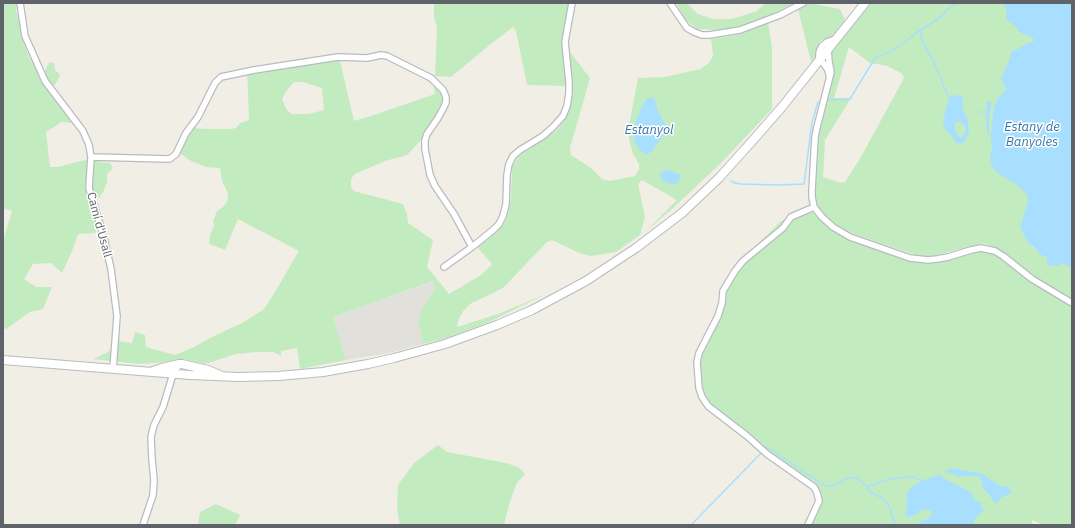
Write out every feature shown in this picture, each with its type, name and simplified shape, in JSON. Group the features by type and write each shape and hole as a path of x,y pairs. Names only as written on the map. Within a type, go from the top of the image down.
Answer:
{"main road":[{"path":"3,360 172,374 224,377 279,376 323,372 368,364 424,351 459,340 497,325 532,310 586,281 636,248 682,213 737,159 782,107 865,3"},
{"path":"172,374 179,364"},
{"path":"150,372 182,364 208,370 224,377"}],"street":[{"name":"Camí d'Usall","path":"20,3 25,36 45,81 83,131 89,145 89,188 104,238 111,269 117,316 113,369"},
{"path":"444,267 472,247 499,224 506,204 507,174 509,164 520,150 543,136 563,116 570,93 565,42 572,3"},
{"path":"670,3 687,28 694,32 709,35 740,30 780,15 803,3"},
{"path":"830,79 828,70 820,59 819,54 822,46 827,42 836,39"},
{"path":"828,49 831,72 815,137 812,190 814,207 822,217 841,232 910,258 928,260 937,259 981,248 995,251 1032,279 1072,303"},
{"path":"90,157 171,158 176,154 186,133 198,117 215,83 221,77 338,56 366,58 381,55 387,56 431,78 443,90 446,97 446,102 438,118 427,134 425,140 426,156 430,175 435,186 454,214 472,247"},
{"path":"820,59 829,62"},
{"path":"813,68 826,68"},
{"path":"808,525 819,501 814,487 767,454 747,436 708,406 702,397 699,388 697,362 699,352 718,316 722,303 723,290 735,271 743,261 783,228 791,217 814,207"},
{"path":"143,525 153,495 154,480 151,437 154,425 163,407 172,374"}],"shaded area":[{"path":"434,281 435,289 422,309 418,323 423,344 389,353 346,360 333,317"}],"green space":[{"path":"3,3 16,3 16,11 23,41 29,57 40,74 44,74 50,62 54,63 55,70 60,74 51,90 75,123 62,122 46,132 50,167 58,167 89,159 110,163 113,168 107,174 107,182 99,198 94,198 91,201 96,231 95,233 78,234 62,273 51,263 33,264 24,279 36,287 52,287 43,309 30,312 6,329 3,328 3,241 12,211 3,208"},
{"path":"434,3 569,3 563,32 567,86 527,85 516,31 513,27 451,77 435,76 437,27 434,18"},
{"path":"676,3 687,3 698,14 713,19 732,19 757,11 765,3 794,3 760,20 734,28 719,30 697,29 685,19"},
{"path":"809,3 840,9 845,20 836,33 821,40 817,47 816,57 811,62 798,9"},
{"path":"870,3 1009,3 1036,39 1017,182 1031,198 1020,227 1032,247 1072,257 1071,525 1044,525 1032,520 1032,525 809,525 819,496 815,482 786,466 768,453 710,405 701,382 699,367 700,356 726,286 751,251 780,222 784,220 789,222 796,217 814,213 831,230 849,239 917,261 981,250 990,245 983,243 933,256 920,256 852,233 831,222 818,208 814,190 817,138 833,73 830,61 830,52","holes":["849,47 870,63 887,66 901,73 904,78 861,157 845,182 841,183 823,177 825,140 851,98 834,98"]},
{"path":"768,23 772,47 772,109 721,163 645,232 677,200 642,180 638,184 645,217 640,235 616,252 591,256 579,253 552,240 547,242 503,288 470,304 463,311 457,327 498,314 546,294 489,322 447,338 423,344 418,323 422,309 435,289 433,281 333,317 346,360 300,369 297,348 281,351 281,356 273,352 236,354 205,364 182,359 173,362 139,364 93,359 108,352 117,341 132,343 135,332 145,335 146,347 175,355 244,322 264,309 299,251 238,219 225,250 209,244 210,235 214,226 213,221 217,211 227,202 228,193 222,181 220,168 206,167 189,160 179,152 188,134 193,128 231,129 236,128 240,123 249,120 247,70 332,57 340,61 354,121 435,94 433,83 440,89 443,97 443,105 420,141 407,155 385,161 355,174 351,179 351,187 354,191 403,204 407,214 408,223 433,240 427,267 449,294 481,275 492,264 477,247 504,224 511,199 512,167 518,157 557,130 566,118 572,91 570,52 590,78 570,148 571,155 591,168 602,179 610,181 635,176 639,169 639,164 633,154 629,139 629,126 638,78 665,77 700,69 709,63 713,56 711,39 738,35","holes":["294,82 303,82 322,88 324,110 309,114 292,114 287,110 282,99 287,90"]},
{"path":"438,445 447,452 506,463 518,467 525,474 517,483 510,501 504,525 400,525 397,509 398,485 414,463"},
{"path":"216,504 240,515 235,525 198,525 200,512"}],"water":[{"name":"Estany de Banyoles","path":"1003,3 1072,3 1072,269 1063,263 1058,266 1049,266 1047,257 1041,255 1029,244 1020,227 1028,202 1027,195 1021,188 995,171 991,164 991,133 994,107 997,100 1006,89 1001,78 1010,59 1011,52 1027,43 1033,42 1034,40 1032,37 1019,32 1016,27 1007,20 1007,11"},
{"path":"957,95 963,97 963,110 967,117 969,130 968,136 964,142 960,144 955,142 946,130 943,121 951,96","holes":["959,121 964,125 966,130 964,135 960,137 957,135 955,123"]},
{"name":"Estanyol","path":"648,98 654,98 657,109 666,126 666,131 653,150 650,153 645,154 635,143 634,137 635,123 643,104"},
{"path":"987,101 991,101 988,134 986,126"},
{"name":"Estanyol","path":"667,170 680,175 678,182 671,184 660,178 660,173"},
{"path":"952,468 983,474 1000,486 1009,487 1012,493 1000,498 998,503 995,503 988,493 981,487 983,484 978,476 956,476 952,473 944,471"},
{"path":"941,475 944,479 972,493 973,499 980,502 984,510 977,516 972,525 918,525 921,521 928,519 933,513 929,510 922,509 918,514 909,517 906,516 907,492 924,480"}],"waterway":[{"path":"826,100 850,99 875,58 888,53 941,17 950,7 958,3"},
{"path":"920,30 923,43 932,58 950,101"},
{"path":"731,181 741,184 804,184 812,122 818,102 822,101"},
{"path":"980,112 986,112"},
{"path":"691,525 767,447 827,487 853,477 858,479 866,485 870,492 884,499 889,505 895,525"},
{"path":"867,487 890,479 909,477 922,481"}]}
